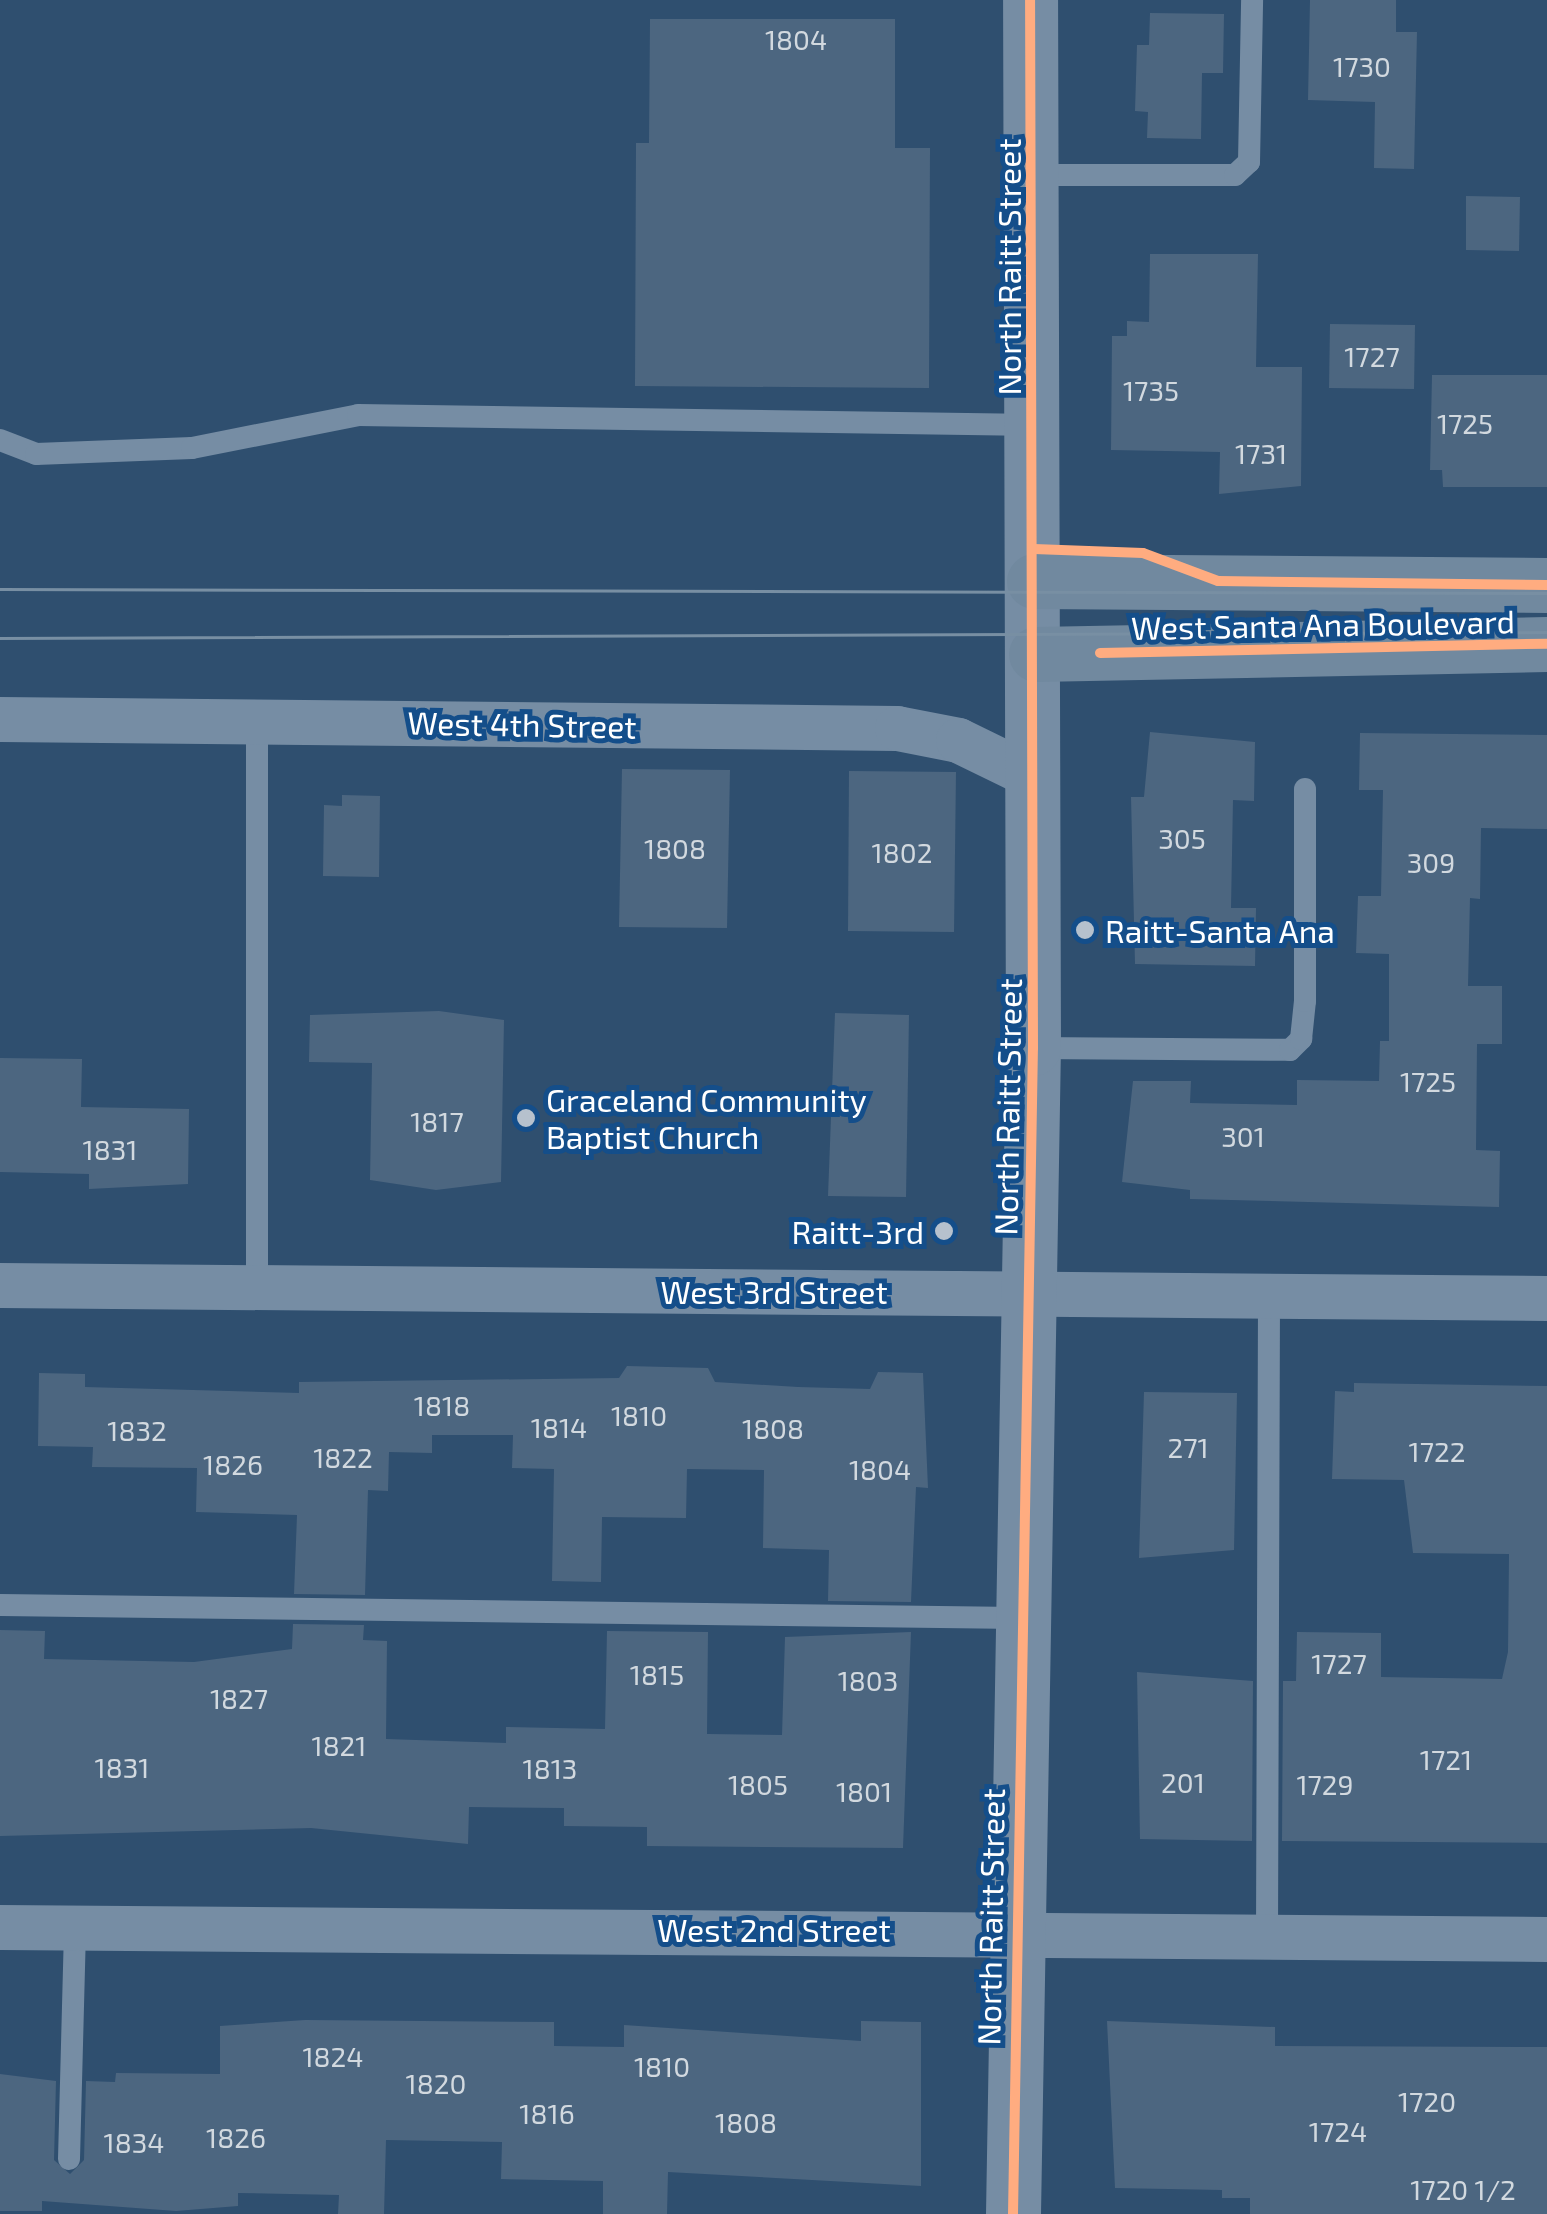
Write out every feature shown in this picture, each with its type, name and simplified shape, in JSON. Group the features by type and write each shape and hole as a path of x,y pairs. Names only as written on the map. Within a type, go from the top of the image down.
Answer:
{"main road":[{"name":"West Santa Ana Boulevard","path":"1034,581 1547,585"},
{"name":"West Santa Ana Boulevard","path":"1036,654 1547,644"}],"street":[{"name":"North Raitt Street","path":"1012,2214 1014,1930 1034,1048 1036,654 1030,0"},
{"name":"West 4th Street","path":"0,719 898,728 958,740 1034,776"},
{"name":"West 3rd Street","path":"0,1285 1547,1298"},
{"name":"West 2nd Street","path":"0,1927 1014,1930 1547,1938"}],"lane":[{"path":"1032,175 1235,175 1249,162 1252,0"},
{"path":"0,440 36,454 192,448 358,415 1034,425"},
{"path":"257,722 257,1287"},
{"path":"1034,1048 1290,1050 1301,1038 1305,1001 1306,789"},
{"path":"1266,1936 1269,1295"},
{"path":"0,1605 1020,1618"},
{"path":"69,2159 74,1928"}],"building":[{"path":"1310,0 1396,0 1396,32 1417,32 1414,169 1374,168 1375,102 1308,100"},
{"path":"1150,13 1224,14 1223,73 1202,73 1201,139 1147,138 1148,112 1135,111 1137,45 1149,45"},
{"path":"650,19 895,19 895,148 930,148 929,388 635,386 636,143 649,143"},
{"path":"1466,196 1520,197 1519,251 1466,250"},
{"path":"1150,254 1258,254 1256,367 1302,367 1301,486 1219,494 1220,452 1111,450 1112,336 1127,336 1127,321 1149,322"},
{"path":"1330,324 1415,325 1414,389 1329,388"},
{"path":"1432,375 1547,375 1547,487 1443,487 1442,470 1430,470"},
{"path":"1150,732 1255,742 1254,801 1233,800 1231,908 1256,908 1255,966 1135,964 1131,797 1144,797"},
{"path":"1360,733 1547,735 1547,829 1481,828 1480,899 1470,898 1468,986 1502,986 1502,1044 1477,1044 1476,1150 1500,1151 1499,1207 1190,1199 1190,1190 1122,1182 1133,1081 1191,1081 1190,1103 1297,1105 1297,1080 1379,1081 1380,1041 1389,1041 1389,954 1356,953 1358,896 1381,896 1383,790 1359,790"},
{"path":"622,769 730,770 727,928 619,927"},
{"path":"849,771 956,772 954,932 848,931"},
{"path":"342,795 380,796 379,877 323,876 324,805 342,806"},
{"path":"439,1011 504,1020 501,1182 436,1190 370,1180 372,1063 309,1062 310,1015"},
{"path":"835,1013 909,1015 906,1197 828,1196"},
{"path":"0,1058 82,1059 81,1107 189,1109 188,1184 89,1189 89,1174 0,1172"},
{"path":"627,1366 708,1368 715,1382 870,1389 878,1372 923,1373 928,1488 916,1487 911,1602 828,1601 829,1550 763,1548 764,1470 687,1469 686,1518 602,1517 601,1582 552,1581 554,1469 512,1468 513,1435 432,1435 432,1453 389,1452 388,1491 368,1490 365,1595 294,1594 297,1515 196,1512 197,1468 92,1467 93,1447 38,1446 39,1373 85,1374 85,1387 299,1393 299,1382 619,1378"},
{"path":"1354,1383 1547,1386 1547,1843 1282,1841 1283,1681 1296,1681 1297,1632 1381,1633 1381,1677 1502,1679 1508,1652 1509,1554 1413,1553 1404,1480 1332,1479 1335,1391 1354,1392"},
{"path":"1144,1392 1237,1393 1234,1550 1139,1558"},
{"path":"293,1624 364,1625 363,1640 387,1641 386,1739 506,1743 506,1727 605,1729 607,1631 708,1632 707,1734 782,1735 785,1637 911,1632 903,1848 647,1846 647,1827 564,1826 564,1808 469,1807 468,1844 311,1828 0,1836 0,1630 45,1631 44,1659 194,1662 292,1649"},
{"path":"1137,1672 1253,1681 1252,1841 1140,1839"},
{"path":"305,2020 554,2022 554,2046 624,2047 624,2025 861,2041 861,2021 921,2022 921,2186 668,2172 667,2214 603,2214 603,2181 501,2179 502,2142 386,2140 384,2214 338,2214 339,2195 238,2193 238,2206 176,2211 42,2201 42,2211 0,2211 0,2074 56,2081 54,2160 70,2174 84,2160 86,2081 115,2082 116,2073 220,2074 220,2026"},
{"path":"1107,2021 1275,2027 1275,2046 1547,2047 1547,2214 1250,2214 1250,2198 1222,2198 1222,2190 1115,2188"}],"tram line":[{"path":"0,589 1547,593"},
{"path":"0,638 1547,632"}],"cycle path":[{"path":"1013,2214 1033,1048 1030,0"},
{"path":"1034,549 1143,553 1218,581 1547,585"},
{"path":"1100,653 1547,644"}],"place":[{"name":"Raitt-Santa Ana","path":"1085,930"},
{"name":"Graceland Community Baptist Church","path":"526,1118"},
{"name":"Raitt-3rd","path":"944,1231"}]}
